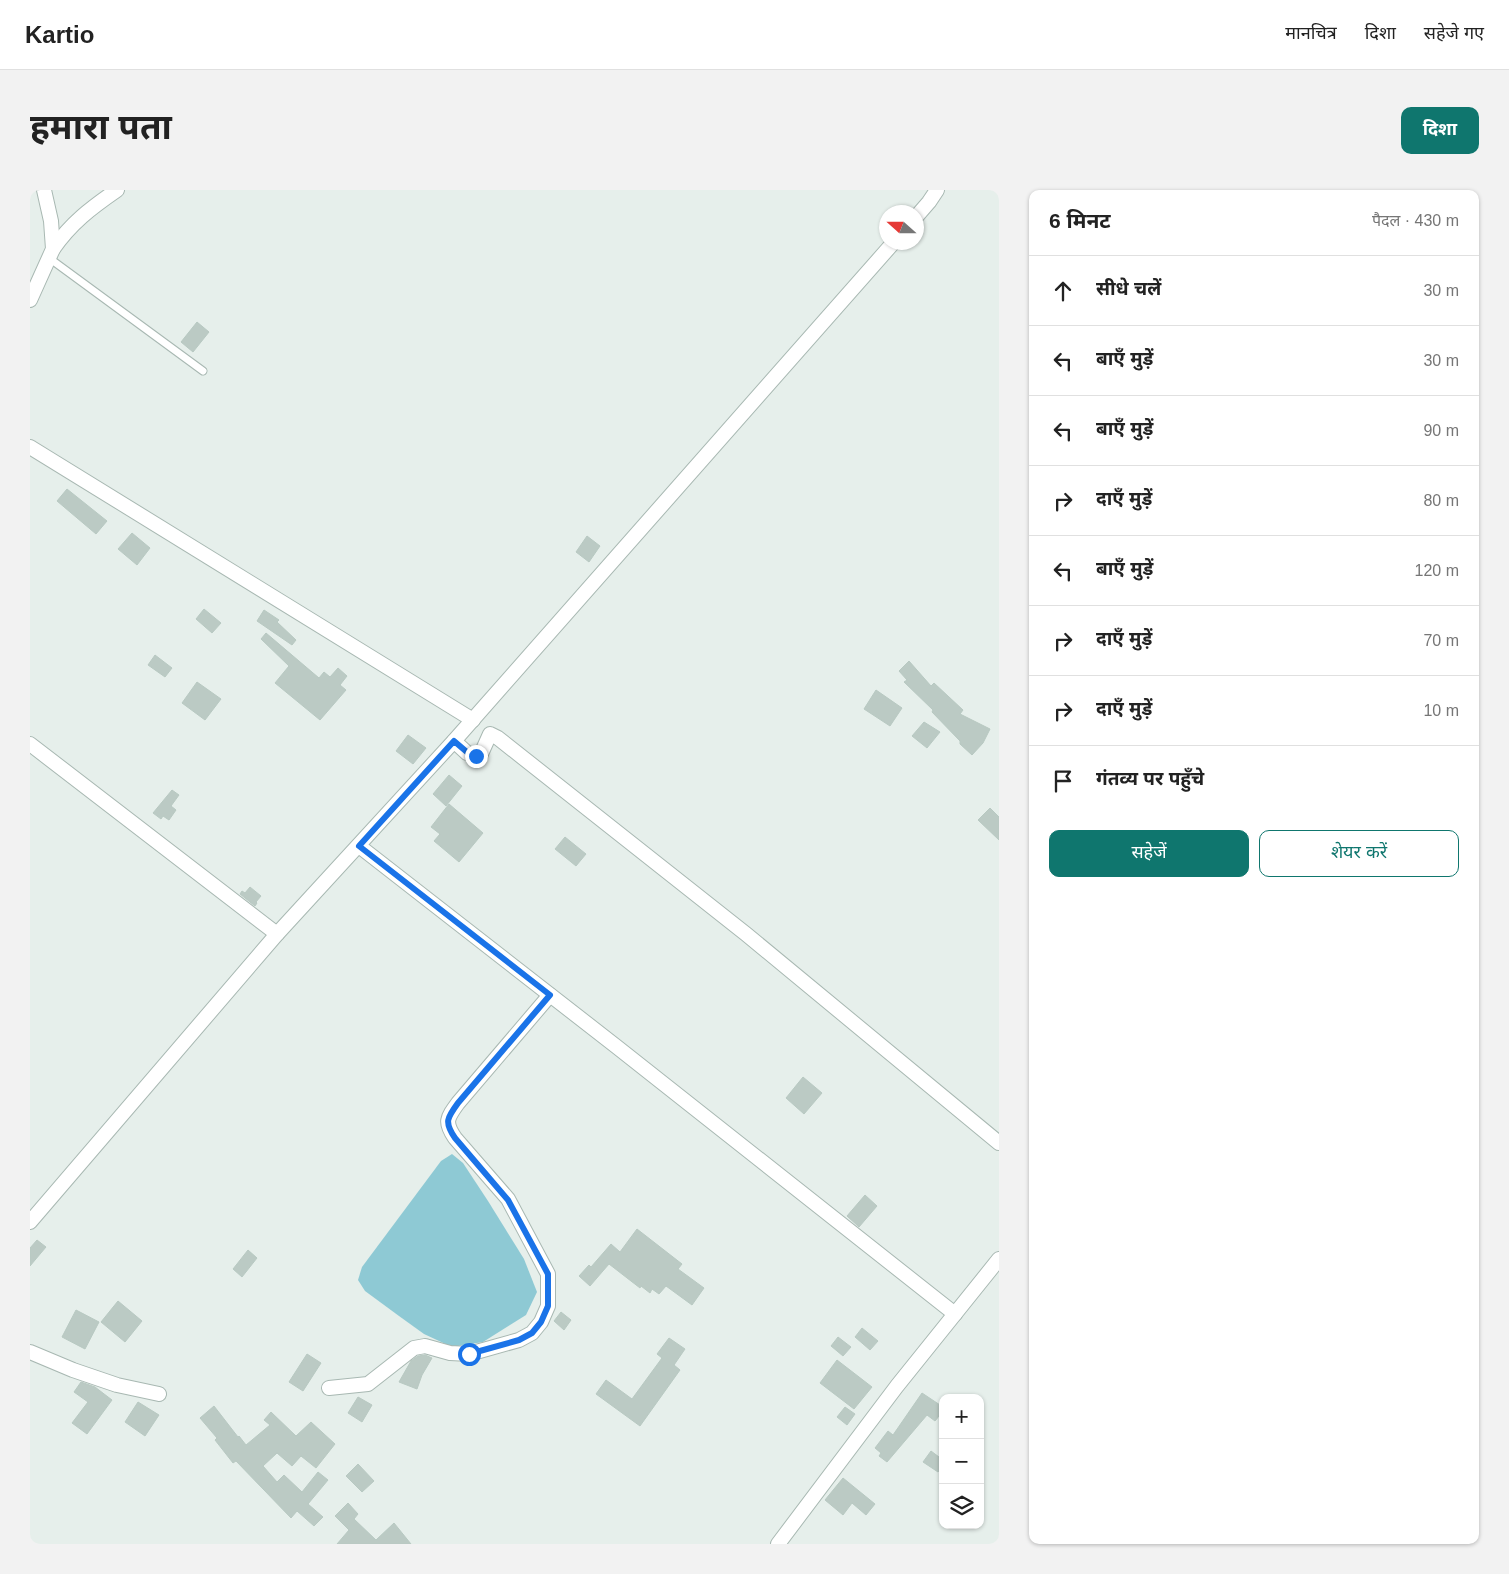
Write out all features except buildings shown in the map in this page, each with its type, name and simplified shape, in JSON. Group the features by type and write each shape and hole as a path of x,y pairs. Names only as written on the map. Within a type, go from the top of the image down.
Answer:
{"street":[{"path":"44,190 51,221 51,254"},
{"path":"30,300 51,254 65,232 84,214 117,190"},
{"path":"924,208 937,190"},
{"path":"30,1222 277,934 473,720 887,250"},
{"path":"30,447 473,720"},
{"path":"454,741 468,753 476,756 481,754 490,734 498,738 746,934 999,1143"},
{"path":"30,744 277,934"},
{"path":"359,846 955,1314"},
{"path":"329,1388 368,1384 414,1348 425,1346 450,1353 469,1354 519,1340 532,1333 541,1322 548,1306 548,1274 508,1200 455,1138 448,1128 448,1121 458,1103 550,995"},
{"path":"778,1544 898,1386 999,1258"},
{"path":"30,1352 117,1385 159,1394"}],"lane":[{"path":"51,254 203,372"}],"water":[{"path":"452,1154 463,1163 524,1259 537,1292 526,1315 483,1342 452,1347 424,1334 365,1291 358,1280 362,1267 441,1161"}],"route":[{"path":"469,1354 519,1340 532,1333 541,1322 548,1306 548,1274 508,1200 455,1138 448,1128 448,1121 458,1103 550,995 359,846 454,741 468,753 476,756"}]}
